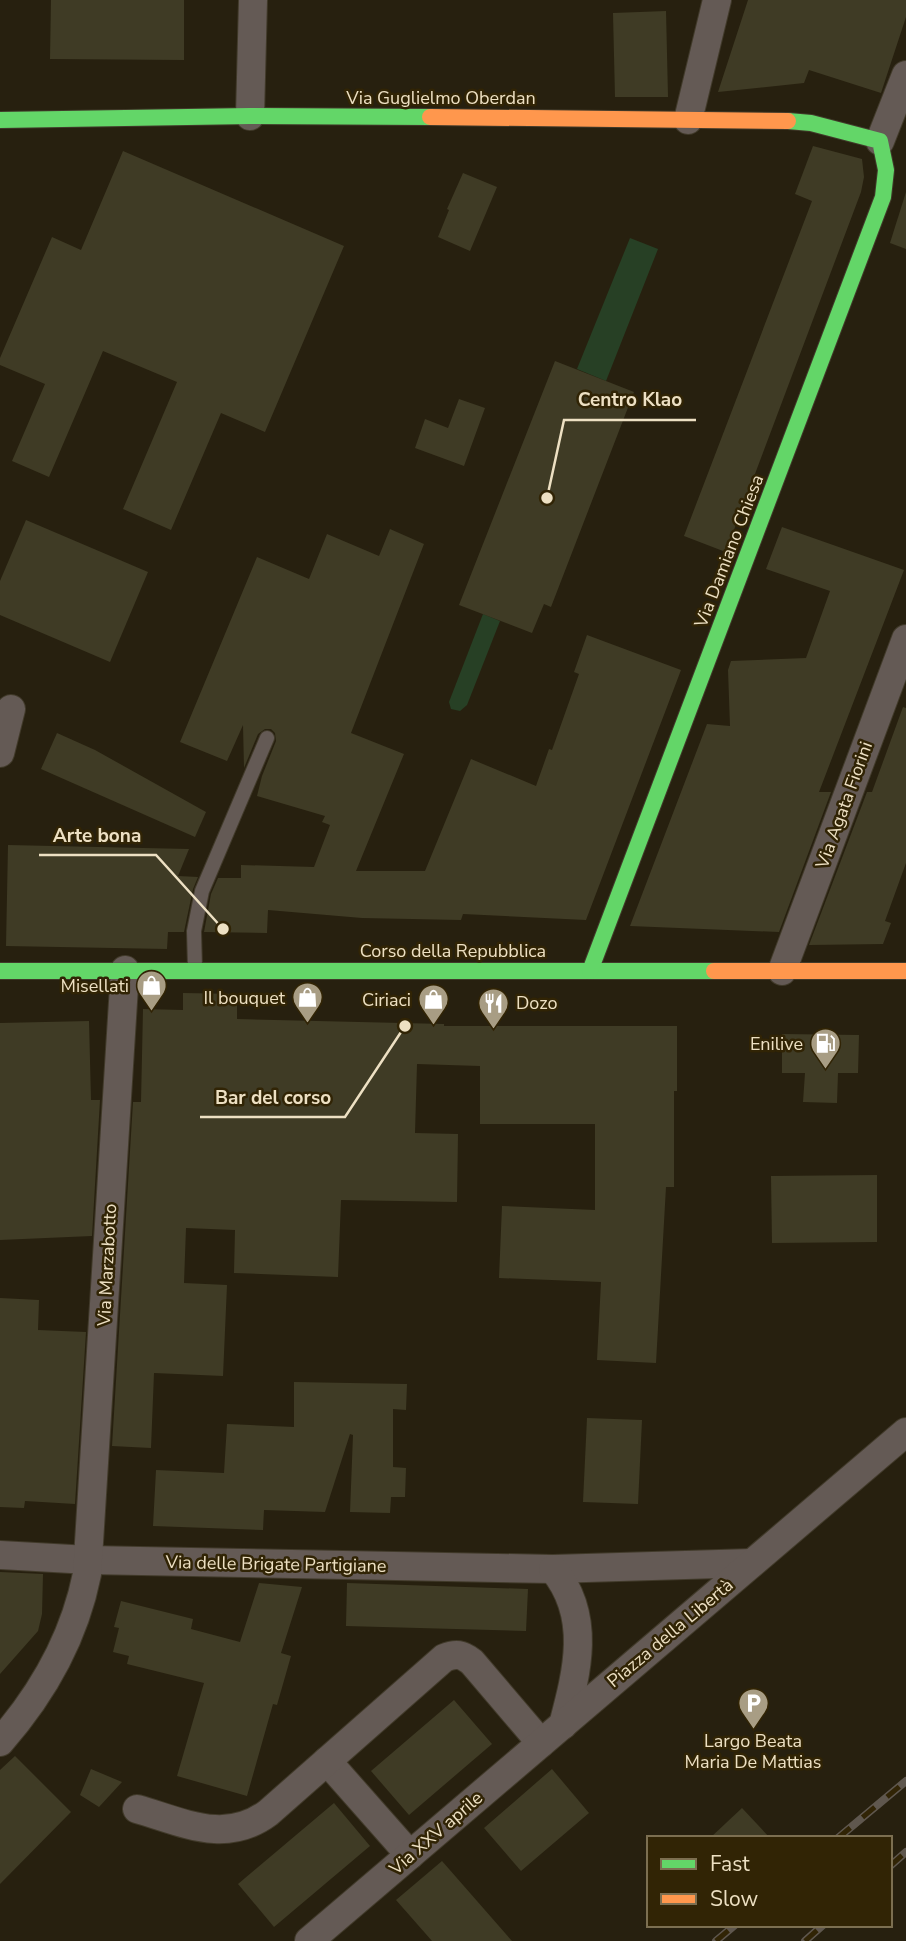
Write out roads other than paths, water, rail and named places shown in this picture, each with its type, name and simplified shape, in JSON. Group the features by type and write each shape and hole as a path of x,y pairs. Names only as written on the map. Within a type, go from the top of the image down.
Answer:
{"street":[{"path":"250,116 253,0"},
{"path":"688,120 717,0"},
{"path":"880,141 906,75"},
{"name":"Via Guglielmo Oberdan","path":"0,120 250,116 688,120 811,123 880,141"},
{"name":"Via Damiano Chiesa","path":"590,971 877,216 886,181 885,156 880,141"},
{"name":"Via Agata Fiorini","path":"782,971 906,639"},
{"path":"0,753 11,709"},
{"name":"Via Marzabotto","path":"0,1742 38,1693 61,1654 80,1605 89,1560 125,970"},
{"name":"Corso della Repubblica","path":"0,971 906,971"},
{"path":"752,1563 906,1432"},
{"name":"Via delle Brigate Partigiane","path":"0,1555 89,1560 553,1569"},
{"name":"Piazza della Libertà","path":"553,1569 752,1563"},
{"name":"Piazza della Libertà","path":"563,1725 752,1563"},
{"path":"553,1569 571,1596 579,1626 576,1673 563,1725"},
{"path":"137,1809 205,1829 226,1830 250,1825 268,1813 444,1658 453,1654 459,1654 472,1662 541,1743"},
{"name":"Via XXV aprile","path":"309,1941 563,1725"},
{"path":"327,1761 410,1855"}],"lane":[{"path":"195,970 194,931 202,891 267,738"}],"railway":[{"path":"840,1836 906,1781"},
{"path":"892,1864 906,1852"},
{"path":"716,1941 733,1927"},
{"path":"805,1941 821,1927"}],"place":[{"name":"Centro Klao","path":"547,498"},
{"name":"Arte bona","path":"223,929"},
{"name":"Misellati","path":"152,1013"},
{"name":"Il bouquet","path":"308,1025"},
{"name":"Bar del corso","path":"405,1026"},
{"name":"Ciriaci","path":"434,1027"},
{"name":"Dozo","path":"493,1030"},
{"name":"Enilive","path":"826,1071"},
{"name":"Largo Beata Maria De Mattias","path":"753,1730"}]}
